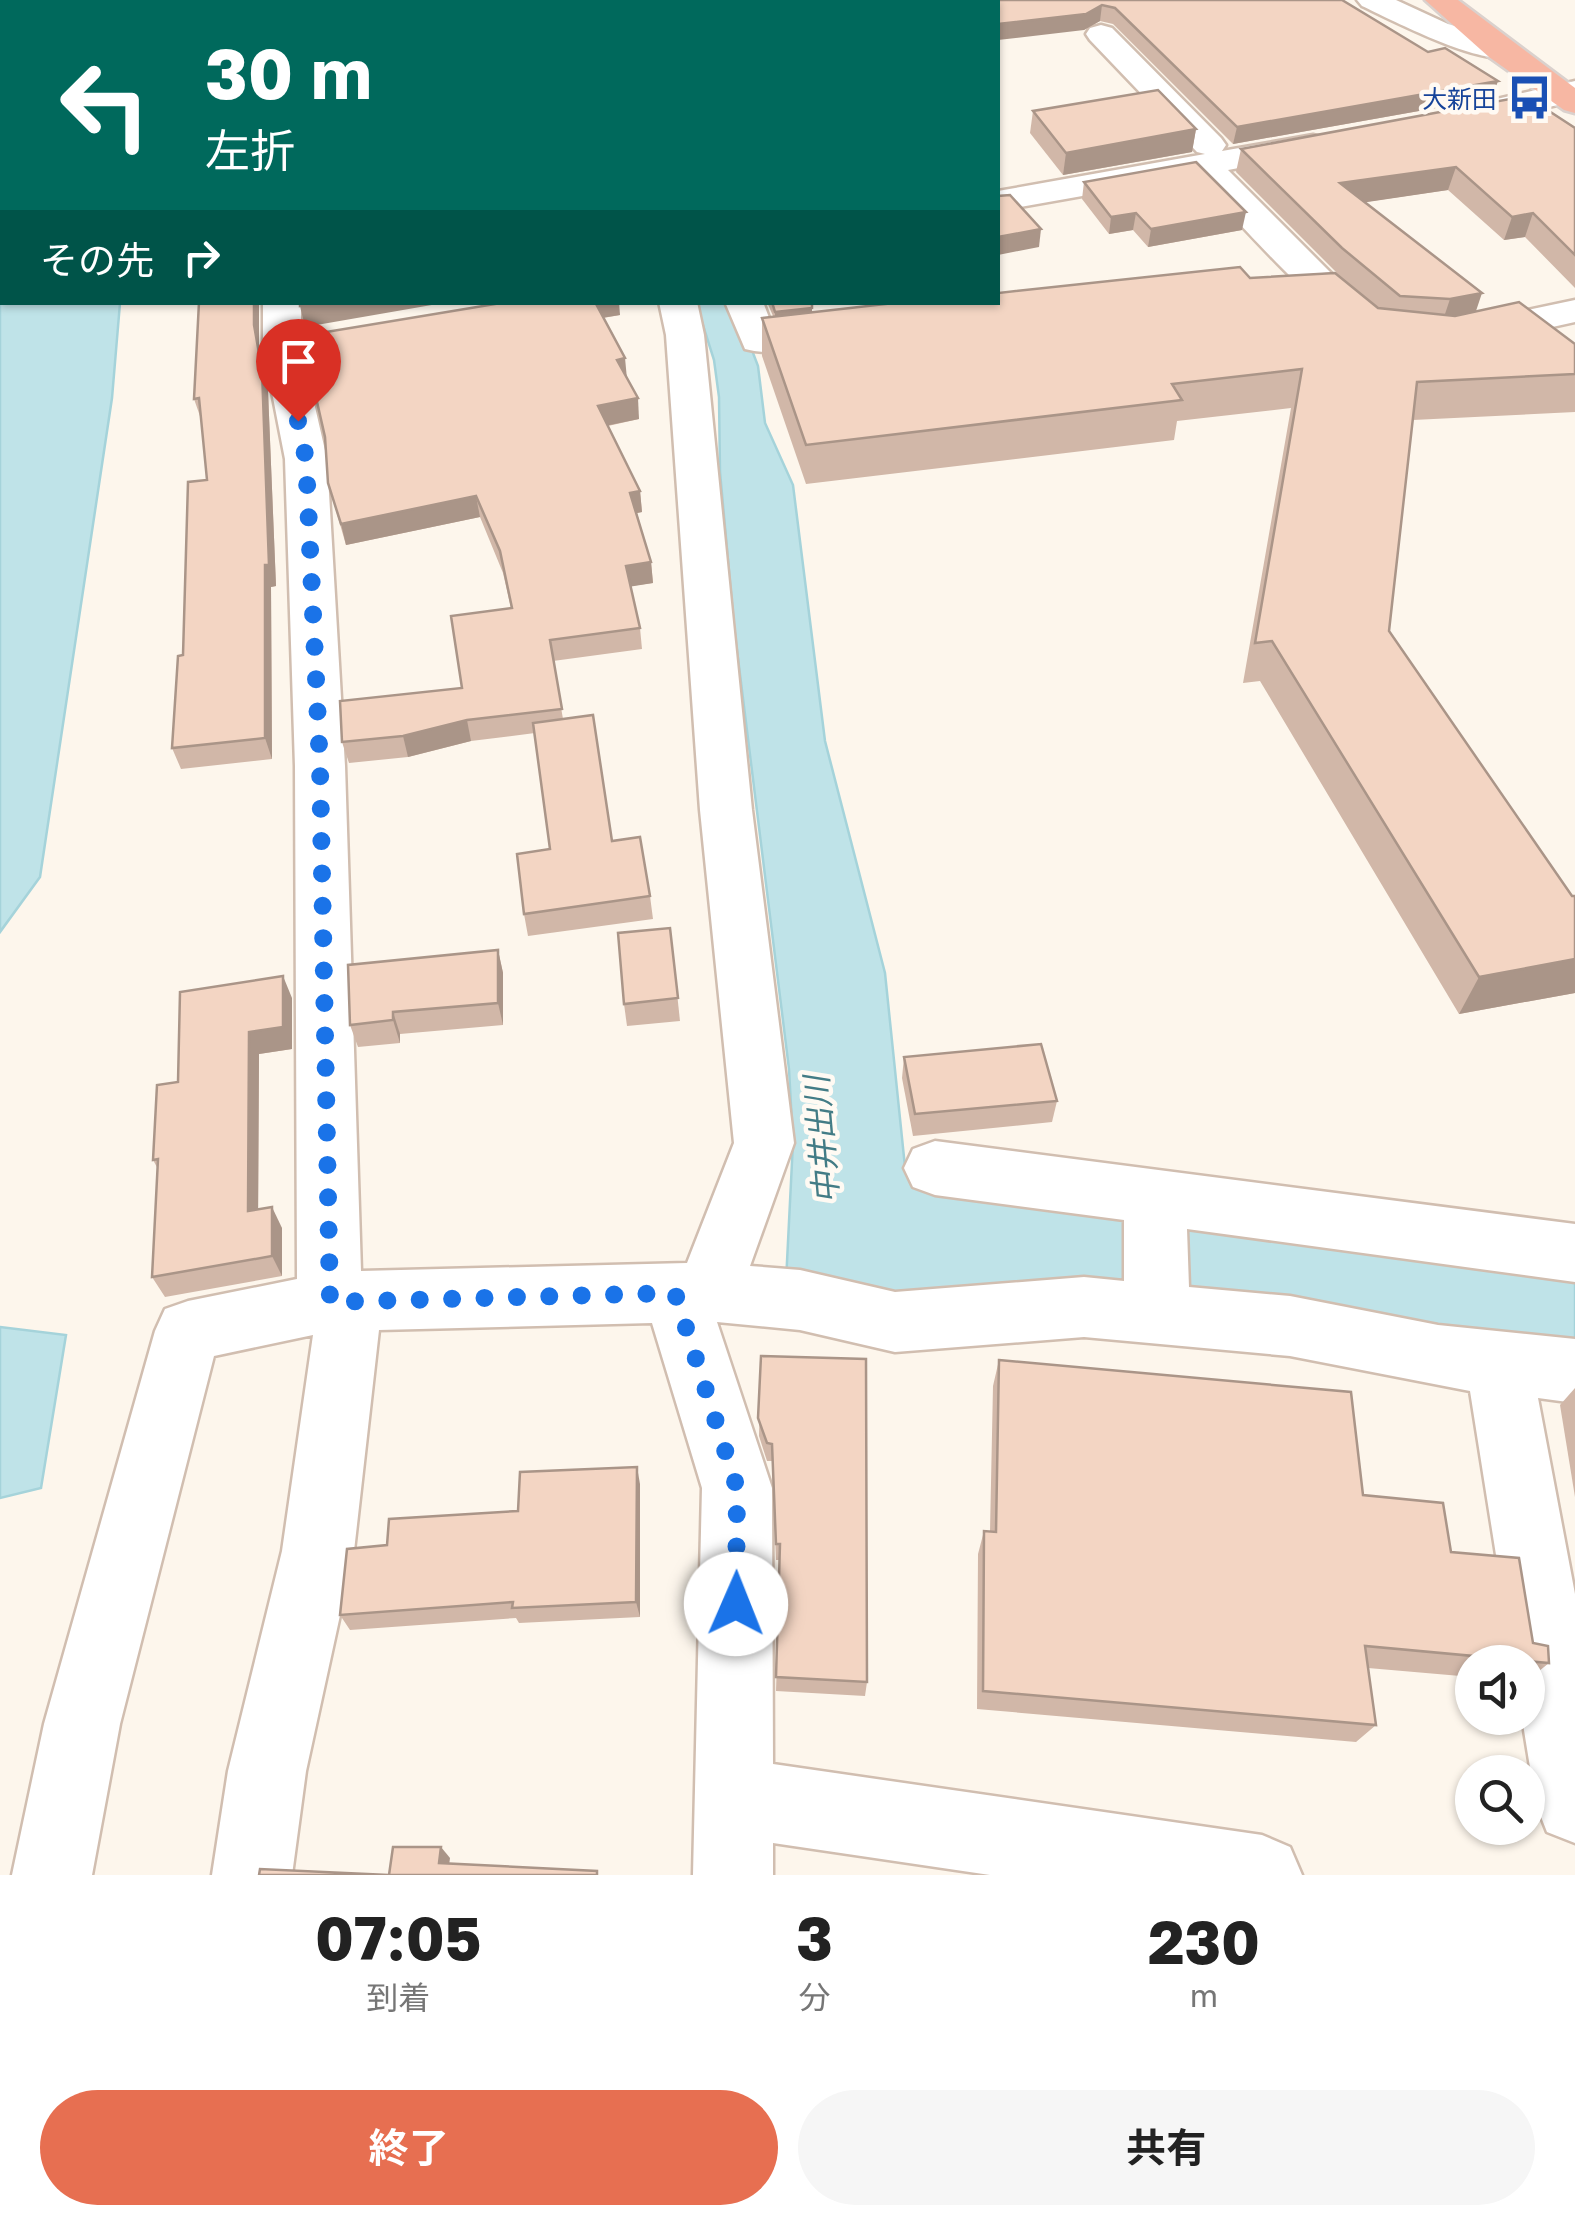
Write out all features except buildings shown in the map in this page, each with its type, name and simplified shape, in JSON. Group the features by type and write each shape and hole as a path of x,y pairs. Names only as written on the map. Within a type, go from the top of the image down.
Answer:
{"highway":[{"path":"1440,0 1500,50 1572,89"},
{"path":"1483,0 1534,44 1572,89"}],"street":[{"path":"1372,0 1437,30 1500,50"},
{"path":"1101,34 1320,284 1381,335 1442,339 1575,311"},
{"path":"1431,122 1572,89"},
{"path":"1001,196 1337,140"},
{"path":"679,305 686,335 726,810 764,1142 692,1292 737,1488 733,1875"},
{"path":"745,305 759,341 873,328"},
{"path":"252,1875 267,1771 318,1551 340,1301 320,766 306,478 294,330"},
{"path":"936,1168 1155,1201 1575,1253"},
{"path":"1155,1201 1156,1311"},
{"path":"52,1875 82,1724 188,1331 340,1301 692,1292 800,1300 895,1322 1084,1306 1156,1311 1290,1326 1438,1356 1575,1371"},
{"path":"1498,1360 1575,1804"},
{"path":"734,1798 1262,1875"}],"water":[{"path":"0,305 120,305 112,398 40,877 0,932"},
{"name":"中井出川","path":"697,305 735,305 758,366 765,423 793,485 825,741 885,973 905,1167 1575,1267 1575,1346 898,1297 786,1282 793,1142 789,1069 734,626 714,360"},
{"path":"0,1327 66,1335 41,1488 0,1498"}],"place":[{"name":"大新田","path":"1530,98"}],"route":[{"path":"298,421 306,459 320,766 330,1302 675,1293 737,1488 736,1604"}]}
